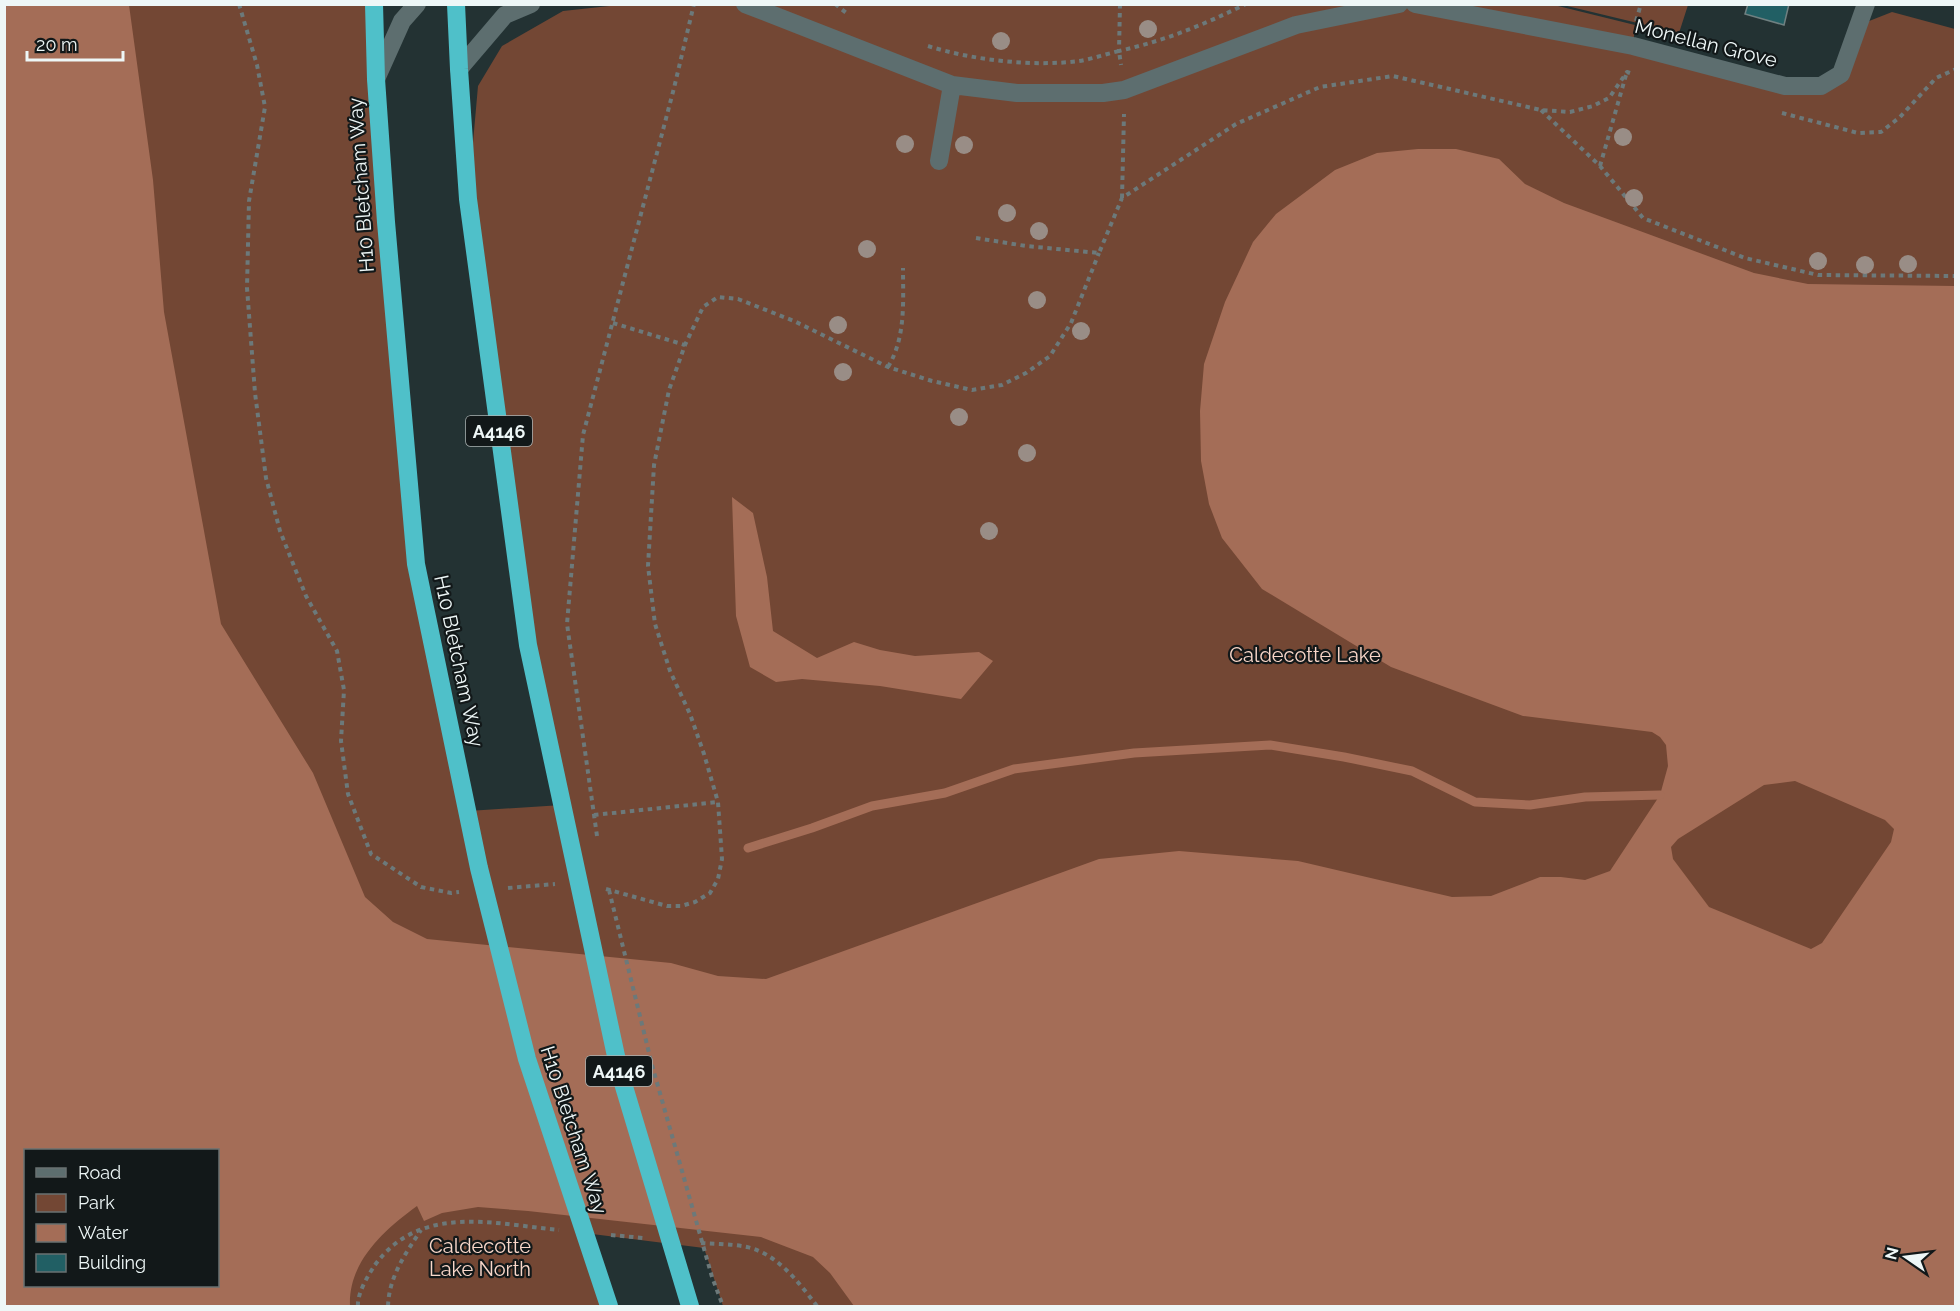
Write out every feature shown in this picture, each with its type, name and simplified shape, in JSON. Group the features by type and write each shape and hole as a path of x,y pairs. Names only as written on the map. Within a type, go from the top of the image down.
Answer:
{"highway":[{"name":"H10 Bletcham Way","path":"374,4 376,79 386,222 416,564 479,868 527,1059 609,1306"},
{"name":"A4146","path":"456,4 468,199 528,645 619,1070 682,1286 690,1306"}],"street":[{"path":"376,79 402,21 417,4"},
{"path":"459,69 505,15 531,4"},
{"path":"745,4 952,85 1017,93 1103,93 1124,90 1296,25 1399,4"},
{"name":"Monellan Grove","path":"1415,4 1633,46 1785,86 1821,86 1841,74 1866,4"},
{"path":"939,161 952,85"}],"path":[{"path":"238,4 257,65 265,107 249,201 247,288 255,393 266,478 280,531 306,596 337,651 344,690 341,741 348,794 370,854 421,887 451,893 462,892"},
{"path":"598,838 567,624 583,435 694,4"},
{"path":"1120,4 1119,51 1158,42 1196,28 1246,4"},
{"path":"1600,166 1627,72 1641,4"},
{"path":"1777,112 1858,133 1881,132 1900,117 1936,78 1956,69"},
{"path":"1627,72 1639,75"},
{"path":"598,886 666,906 681,906 695,902 710,893 717,879 722,859 718,802 690,714 670,671 655,624 648,566 654,465 669,390 685,345 703,306 718,297 738,298 794,321 888,367 932,381 972,390 1002,385 1026,374 1050,356 1071,323 1122,198 1236,124 1320,87 1393,76 1541,110 1570,112 1593,106 1609,98 1627,72"},
{"path":"1541,110 1600,166 1643,218 1745,258 1818,275 1956,276"},
{"path":"976,238 1026,246 1099,253"},
{"path":"888,367 896,353 900,338 903,268"},
{"path":"613,322 685,345"},
{"path":"594,815 718,802"},
{"path":"498,889 556,883"},
{"path":"608,884 652,1065 712,1277 723,1306"},
{"path":"388,1306 392,1281 423,1227"}],"green space":[{"name":"Caldecotte Lake","path":"628,4 1554,5 1635,25 1633,46 1785,86 1841,74 1859,25 1892,12 1955,29 1955,1306 723,1306 704,1248 584,1233 609,1306 5,1306 5,5 374,5 416,564 468,811 562,805 528,645 468,199 478,86 502,46 563,11"},
{"path":"1563,5 1688,5 1679,33"}],"water":[{"name":"Caldecotte Lake","path":"5,5 129,5 153,180 164,312 221,624 313,773 365,897 393,922 427,939 671,963 718,976 766,979 1099,859 1179,851 1298,861 1452,897 1491,896 1540,877 1585,880 1610,871 1660,795 1668,766 1666,745 1660,737 1652,732 1523,716 1391,667 1262,589 1222,538 1209,504 1201,461 1200,411 1204,364 1225,302 1253,242 1276,214 1335,170 1377,153 1418,149 1456,149 1499,159 1525,184 1564,203 1754,273 1808,284 1955,286 1955,1306 854,1306 830,1273 813,1257 761,1237 478,1207 442,1213 424,1221 417,1206 370,1248 355,1275 350,1306 5,1306","holes":["1795,781 1885,820 1894,829 1891,842 1822,943 1811,949 1709,907 1673,859 1671,847 1678,839 1764,785"]},
{"path":"732,497 753,513 767,577 773,631 817,658 854,642 880,650 915,656 979,652 993,661 961,699 880,686 802,679 776,682 750,667 736,616"}],"building":[{"path":"1748,4 1789,4 1784,25 1745,14"}],"waterway":[{"path":"748,848 872,806 945,793 1014,769 1134,753 1270,745 1412,771 1475,802 1530,805 1585,797 1660,795"}],"park label":[{"name":"Caldecotte Lake North","path":"480,1258"}]}
